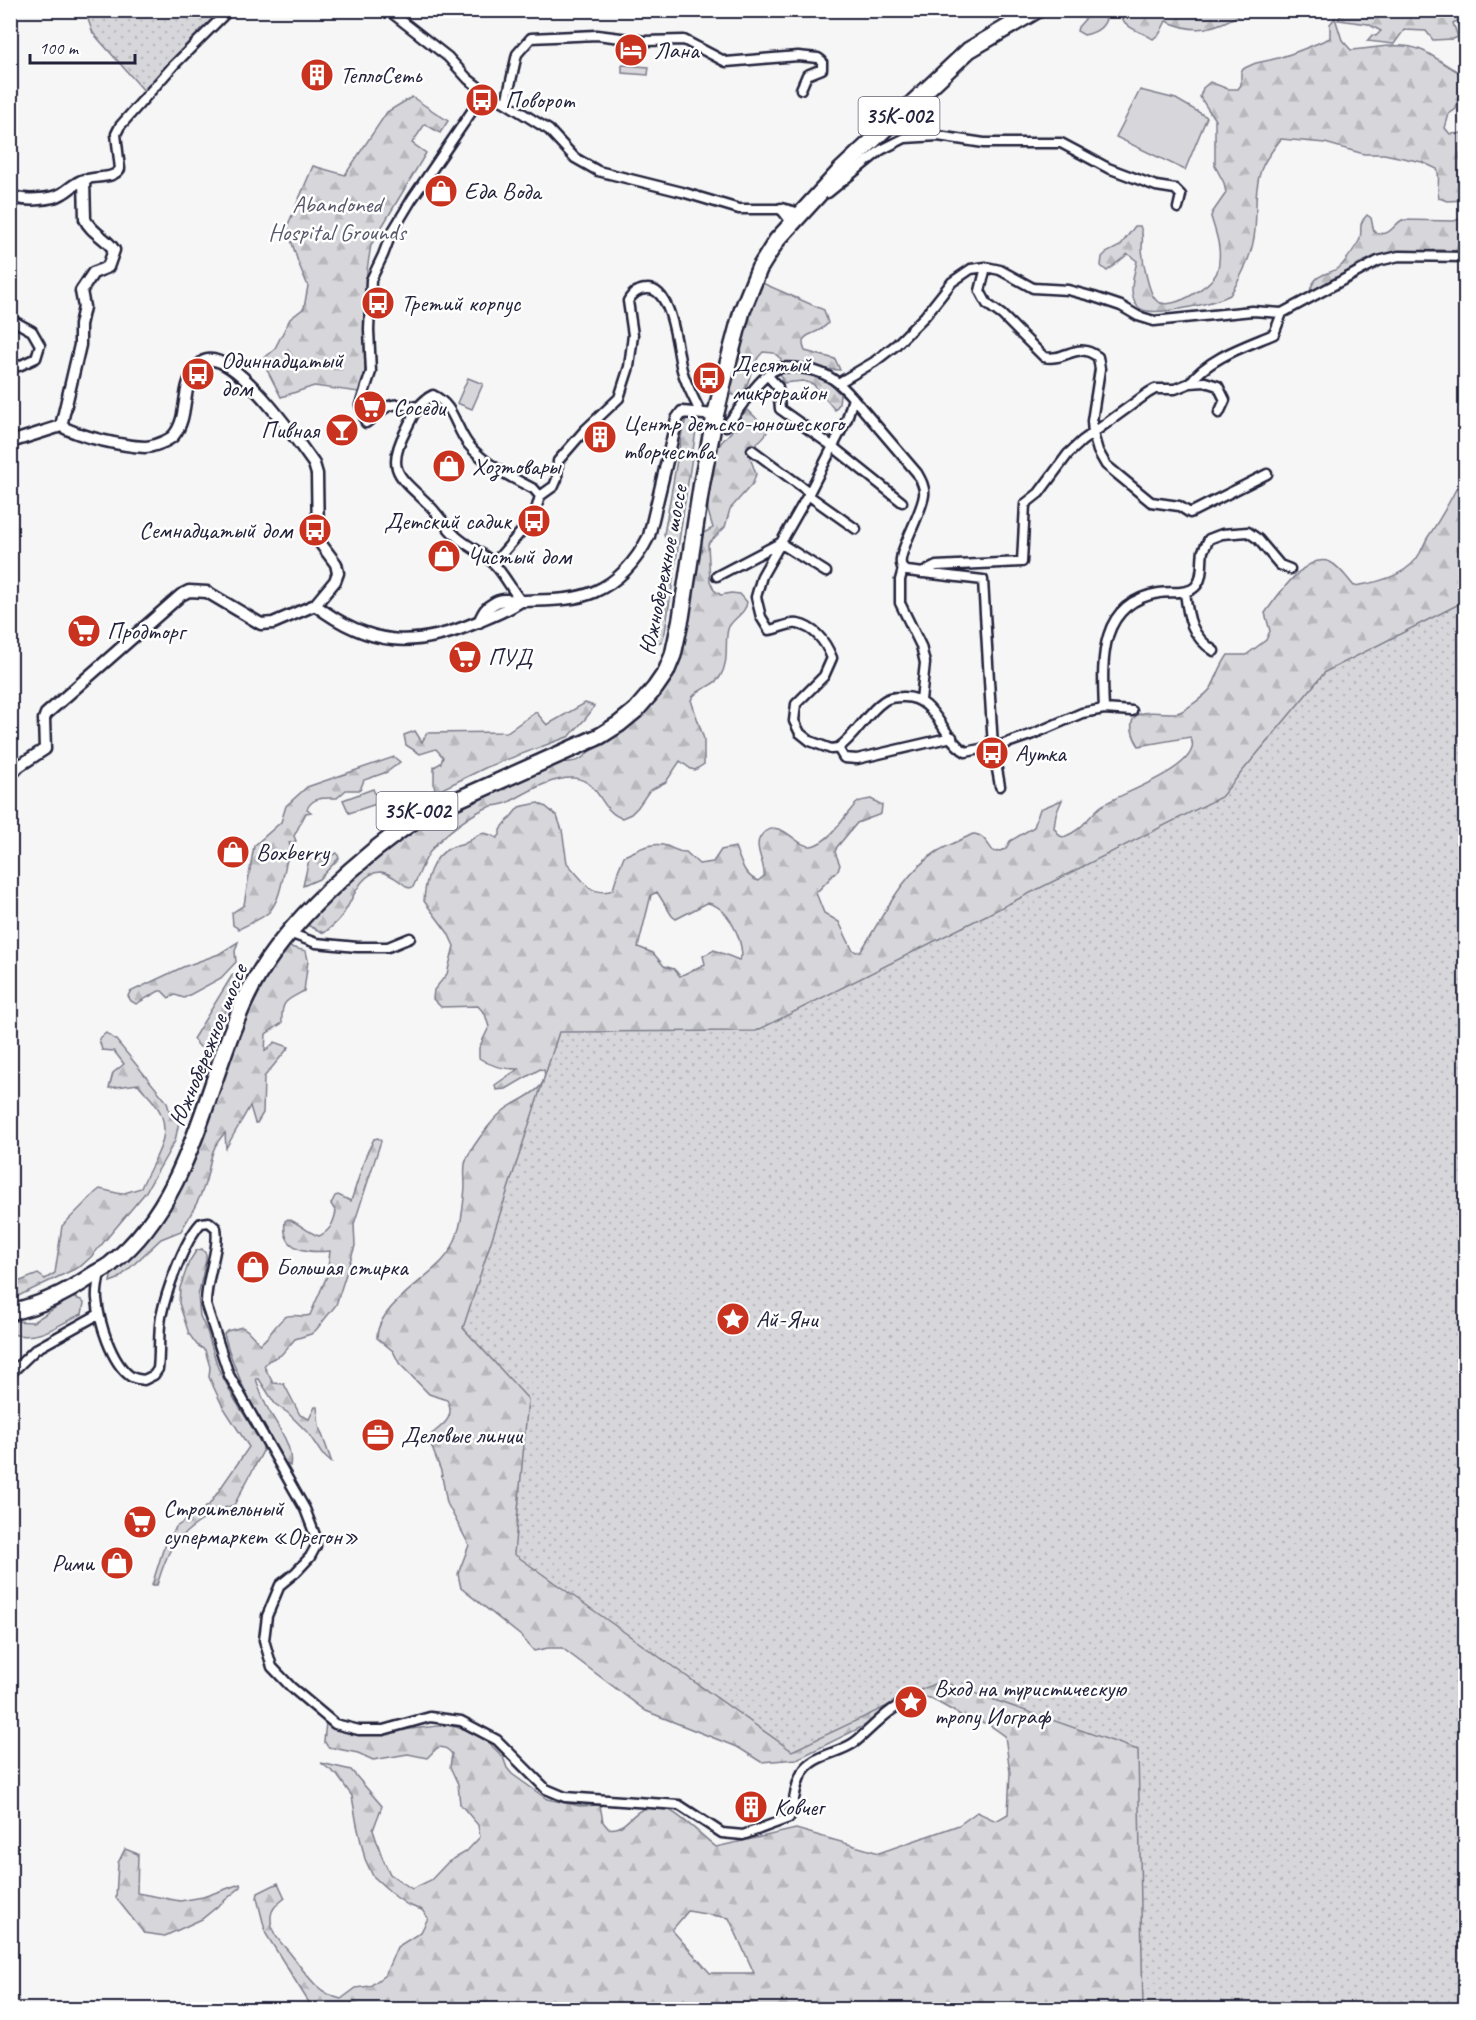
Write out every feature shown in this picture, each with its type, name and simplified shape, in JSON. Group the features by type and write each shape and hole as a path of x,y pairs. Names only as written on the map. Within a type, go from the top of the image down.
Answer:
{"highway":[{"name":"Южнобережное шоссе","path":"14,1310 70,1288 105,1265 128,1242 152,1210 175,1167 218,1050 252,973 282,930 349,863 415,812 594,733 621,713 649,684 660,668 672,632 688,527 710,416 741,300 759,259 784,212 965,47 1027,10"},
{"name":"Южнобережное шоссе","path":"105,1265 112,1263 141,1234 164,1203 185,1161 224,1053 252,987 289,933 360,862 398,831 421,816 600,736 636,710 655,688 666,672 678,636 710,416 742,311 759,269 777,240 841,170 969,50 1037,10"}],"street":[{"path":"10,195 17,199 24,199 61,195 84,180 96,176 111,177 116,174 120,169 116,134 120,126 173,66 229,10"},
{"path":"388,10 448,57 468,79 485,92 549,130 575,158 598,171 739,209 784,212"},
{"path":"506,103 517,54 531,38 568,36 597,35 645,41 684,40 726,62 798,56 818,58 822,61 822,69 807,75 801,89"},
{"path":"418,407 398,403 387,406 366,423 360,405 371,372 369,330 371,280 391,234 412,199 485,92"},
{"path":"814,199 825,195 880,150 905,138 938,136 984,143 1061,142 1108,168 1156,186 1175,189 1181,195 1178,208"},
{"path":"61,426 80,345 80,325 84,307 81,291 93,273 108,267 114,250 110,243 87,224 84,180"},
{"path":"840,382 874,362 896,345 925,316 952,282 971,269 986,267 1000,270 1033,288 1077,292 1121,306 1138,316 1154,321 1252,310 1282,313 1378,261 1399,256 1466,257"},
{"path":"986,267 980,291 987,304 1002,315 1044,357 1052,358 1080,349 1090,351 1098,357 1100,369 1092,421 1098,451 1106,465 1151,502 1179,506 1190,513 1267,474"},
{"path":"494,563 534,517 540,496 554,486 557,479 558,461 619,398 629,367 633,335 628,301 633,294 648,288 655,290 666,303 682,372 710,416"},
{"path":"1190,383 1198,373 1216,361 1274,334 1282,313"},
{"path":"10,319 32,331 40,345 36,358 19,366 10,366"},
{"path":"10,776 19,766 45,749 44,719 46,714 181,595 189,591 207,592 261,624 273,623 315,605 335,581 338,573 336,564 318,540 317,474 314,464 268,402 249,382 228,366 214,360 204,361 192,374 182,422 172,438 147,447 75,434 61,426 12,441"},
{"path":"479,622 484,610 494,603 506,599 560,600 594,592 625,571 640,553 649,536 677,419 682,412 710,416 726,426 752,391 767,375 780,368 825,373 840,382 917,473 923,484 924,494 920,512 902,554 900,563 903,569 983,580 993,747 1000,786"},
{"path":"767,375 778,387 780,409 832,446 902,502"},
{"path":"922,573 936,566 1022,562 1025,504 1040,493 1068,454 1155,389 1175,389 1190,383 1204,382 1218,386 1225,400 1219,413"},
{"path":"521,601 494,563 460,540 445,526 429,504 407,485 395,462 396,449 418,407 433,395 443,400 467,443 481,457 534,489 540,496"},
{"path":"853,398 847,419 758,586 756,597 761,617 769,630 798,624 816,633 826,645 832,658 824,676 796,705 794,721 800,732 810,741 831,749 838,748 872,710 887,699 912,696 921,700 952,737 958,748 966,752 1033,735 1082,713 1104,709 1132,711"},
{"path":"752,450 856,529"},
{"path":"1104,709 1103,676 1106,641 1112,622 1131,603 1150,595 1171,591 1185,592 1195,588 1209,539 1213,536 1248,532 1258,539 1280,565 1290,569"},
{"path":"780,543 826,572"},
{"path":"717,576 780,543"},
{"path":"903,569 900,580 900,603 921,646 925,663 921,700"},
{"path":"506,599 510,587"},
{"path":"1185,592 1187,612 1196,636 1214,651"},
{"path":"315,605 356,629 378,638 396,641 429,639 504,612 521,601"},
{"path":"838,748 844,758 856,759 952,737"},
{"path":"289,933 316,943 357,947 387,947 410,938"},
{"path":"70,1288 92,1289 96,1296 108,1342 119,1364 132,1377 144,1380 154,1375 158,1369 161,1318 169,1290 192,1233 201,1223 209,1222 216,1227 218,1237 205,1293 206,1305 229,1375 305,1509 315,1535 316,1546 310,1557 280,1585 267,1616 264,1640 272,1667 313,1707 336,1724 359,1730 383,1730 430,1717 461,1721 497,1740 546,1789 565,1797 679,1804 722,1833 743,1835 789,1818 803,1770 827,1754 852,1745 895,1706 902,1705"},
{"path":"96,1296 105,1265"},
{"path":"10,1374 36,1349 59,1334 99,1314"}],"green space":[{"path":"1465,10 1465,13 1462,19 1453,23 1458,37 1433,40 1426,31 1404,30 1394,44 1367,41 1372,35 1376,36 1381,31 1368,24 1338,20 1341,15 1361,11"},
{"path":"85,11 225,11 145,92 93,33"},
{"path":"1131,11 1248,11 1208,28 1190,28 1166,21 1160,33 1153,39 1124,22 1121,18"},
{"path":"1100,15 1106,19 1098,30 1084,35 1077,31 1086,18"},
{"path":"1335,18 1342,40 1351,50 1395,46 1413,47 1465,75 1465,98 1458,99 1456,109 1449,114 1445,128 1450,134 1465,133 1465,200 1447,201 1439,198 1437,169 1422,162 1384,154 1364,154 1325,143 1281,139 1261,170 1257,185 1252,248 1243,272 1230,295 1211,302 1168,311 1145,310 1138,307 1132,291 1137,261 1128,254 1107,271 1101,266 1102,257 1120,246 1135,226 1140,226 1142,232 1143,261 1150,289 1155,299 1161,303 1169,304 1189,297 1207,284 1217,272 1219,251 1211,217 1226,193 1224,183 1215,166 1215,120 1200,97 1203,88 1210,82 1228,89 1238,89 1241,85 1241,71 1245,68 1255,63 1294,53 1330,38 1330,24"},
{"path":"622,65 649,67 648,75 622,73"},
{"path":"1140,90 1176,99 1207,117 1185,170 1116,137"},
{"name":"Abandoned Hospital Grounds","path":"412,97 448,121 440,133 425,124 412,143 426,153 371,245 364,322 365,374 359,392 314,386 281,397 262,360 274,350 290,319 304,308 308,286 287,227 313,166 345,175 387,112"},
{"path":"1367,215 1371,218 1374,232 1384,234 1402,220 1454,221 1465,217 1465,251 1437,250 1376,256 1358,264 1342,276 1314,291 1310,291 1319,277 1337,269 1349,257 1359,241 1361,225"},
{"path":"760,282 824,310 828,323 806,337 803,345 805,351 835,359 840,370 816,369 840,394 839,404 835,410 813,384 803,381 783,383 780,373 781,359 774,353 763,352 754,364 745,389 736,397 732,394 729,385"},
{"path":"468,378 483,384 472,409 457,403"},
{"path":"748,410 767,432 748,452 756,474 753,483 730,509 725,527 708,544 710,581 714,590 721,595 740,594 747,602 744,610 728,629 725,665 720,677 693,696 691,700 704,739 704,764 695,770 680,761 666,782 649,791 631,814 622,818 609,810 595,790 583,780 565,778 540,786 507,803 485,809 451,831 429,853 413,887 409,888 384,872 372,874 361,883 345,911 324,933 309,926 311,917 335,897 388,844 427,820 551,762 579,760 606,736 651,703 660,693 669,682 675,669 700,535 713,528 707,497 718,446"},
{"path":"690,418 697,424 665,632 662,641 654,646 651,643 654,614 662,584 670,566 664,534 682,432 686,419"},
{"path":"1465,471 1465,2009 313,2009 266,1934 257,1898 258,1893 278,1883 285,1898 272,1913 271,1922 274,1932 318,1987 341,1999 356,1988 370,1986 385,1975 397,1947 421,1932 428,1918 422,1910 396,1897 373,1876 365,1859 352,1796 337,1775 321,1763 351,1770 382,1806 373,1830 382,1857 390,1874 412,1889 431,1880 448,1862 466,1852 480,1837 478,1825 460,1804 458,1784 450,1767 452,1754 449,1751 437,1748 427,1758 408,1754 373,1760 358,1753 328,1747 324,1741 326,1722 357,1735 447,1725 472,1731 483,1737 503,1757 512,1774 547,1799 580,1806 600,1805 603,1822 608,1828 622,1826 646,1808 667,1809 716,1847 796,1829 879,1853 959,1825 977,1812 996,1821 1008,1814 1010,1772 1005,1736 988,1724 964,1717 930,1698 910,1695 889,1705 872,1722 797,1759 761,1762 739,1748 646,1711 562,1648 534,1651 521,1636 461,1588 458,1574 469,1545 447,1503 441,1471 428,1437 449,1417 450,1406 447,1400 429,1394 399,1363 393,1351 377,1338 384,1316 449,1253 460,1226 465,1187 465,1164 475,1144 497,1116 537,1090 542,1084 544,1070 540,1069 506,1089 496,1090 495,1085 518,1069 498,1066 479,1058 479,1048 489,1027 485,1014 478,1006 441,1007 433,999 434,990 447,974 454,946 448,933 424,901 430,871 438,857 450,848 464,844 482,833 497,838 500,830 519,807 538,803 557,816 562,830 567,863 589,888 604,892 613,890 624,856 658,844 686,852 699,864 713,862 721,850 735,847 746,871 758,881 764,876 764,871 758,842 760,836 765,832 779,829 802,844 815,845 838,827 856,804 871,799 882,805 881,814 857,823 837,847 835,852 840,865 838,870 816,893 824,913 839,922 852,949 856,952 861,951 904,883 925,860 938,851 973,834 982,837 993,851 1006,849 1010,841 1034,827 1040,809 1062,800 1056,814 1054,828 1060,836 1064,837 1080,827 1100,807 1174,769 1186,758 1192,748 1190,737 1139,746 1133,735 1133,719 1140,714 1150,712 1180,712 1205,694 1211,688 1228,655 1246,655 1266,640 1270,631 1265,613 1293,578 1311,564 1321,561 1330,562 1354,586 1391,577 1408,567 1420,553","holes":["657,892 676,919 707,903 721,910 736,931 742,955 739,960 714,950 703,956 705,964 680,976 674,969 664,966 653,953 638,947 651,895","688,1911 729,1918 754,1973 710,1973 672,1930"]},
{"path":"1465,601 1465,2009 1143,2009 1138,1750 940,1681 792,1751 514,1554 528,1399 463,1328 559,1032 756,1031 1221,797 1325,672"},
{"path":"585,703 594,706 570,736 487,767 436,792 434,767 441,763 443,757 436,749 420,754 406,745 404,735 415,731 422,742 427,733 507,732 536,712 547,725"},
{"path":"394,757 400,762 387,772 364,780 360,790 346,790 337,798 320,799 310,805 307,809 311,812 306,813 294,836 296,841 289,843 291,848 278,898 274,905 263,917 239,929 233,925 232,913 244,905 254,846 281,822 286,806 307,787"},
{"path":"373,789 379,803 349,813 343,800"},
{"path":"325,853 328,857 337,853 339,858 319,879 303,886 310,855"},
{"path":"238,942 235,951 236,962 221,978 184,998 175,995 169,998 159,991 136,1004 128,996 130,992 183,967 219,954"},
{"path":"279,944 306,951 308,960 304,991 286,1002 282,1010 282,1023 266,1034 265,1051 275,1042 289,1047 264,1077 263,1113 255,1123 250,1106 226,1148 225,1133 219,1140 215,1146 201,1194 181,1231 161,1239 118,1279 110,1282 111,1276 168,1203 236,1037"},
{"path":"239,973 242,979 207,1048 200,1047 193,1039 233,974"},
{"path":"106,1033 116,1040 167,1102 171,1118 179,1122 175,1141 145,1193 92,1256 81,1266 12,1299 15,1283 38,1274 45,1279 55,1273 62,1226 96,1192 100,1189 121,1194 141,1188 162,1143 164,1124 161,1114 138,1084 109,1088 113,1073 124,1064 114,1051 102,1050 99,1039"},
{"path":"204,1057 208,1058 194,1096 191,1094"},
{"path":"378,1138 381,1141 354,1224 355,1246 336,1305 316,1330 295,1339 281,1355 268,1361 264,1366 273,1383 284,1384 300,1415 309,1419 317,1407 319,1426 332,1463 322,1454 308,1433 288,1413 275,1404 259,1379 256,1379 266,1405 287,1442 290,1466 284,1462 250,1400 235,1368 224,1334 242,1327 260,1344 285,1317 310,1315 327,1276 330,1251 305,1250 292,1244 287,1239 285,1221 288,1219 319,1236 326,1232 336,1212 331,1204 335,1196 338,1195 351,1201 366,1155 374,1139"},
{"path":"202,1249 206,1254 206,1260 198,1296 200,1316 218,1368 263,1444 263,1451 234,1505 201,1521 183,1535 168,1555 157,1585 152,1585 163,1550 176,1527 209,1505 249,1447 222,1405 209,1377 210,1367 205,1350 197,1345 189,1334 179,1303 180,1288 189,1262 196,1251"},
{"path":"72,1297 84,1303 82,1314 39,1334 22,1336 11,1334 11,1321 33,1322"},
{"path":"125,1849 138,1854 137,1893 180,1901 203,1897 240,1884 241,1887 202,1919 165,1936 144,1933 116,1898 118,1863"}],"place":[{"name":"Лана","path":"631,50"},
{"name":"ТеплоСеть","path":"317,75"},
{"name":"Поворот","path":"482,100"},
{"name":"Еда Вода","path":"441,191"},
{"name":"Третий корпус","path":"378,303"},
{"name":"Одиннадцатый дом","path":"198,374"},
{"name":"Десятый микрорайон","path":"709,378"},
{"name":"Соседи","path":"370,407"},
{"name":"Пивная","path":"342,430"},
{"name":"Центр детско-юношеского творчества","path":"600,437"},
{"name":"Хозтовары","path":"449,466"},
{"name":"Детский садик","path":"534,521"},
{"name":"Семнадцатый дом","path":"315,530"},
{"name":"Чистый дом","path":"444,556"},
{"name":"Продторг","path":"84,631"},
{"name":"ПУД","path":"465,657"},
{"name":"Аутка","path":"992,753"},
{"name":"Boxberry","path":"233,852"},
{"name":"Большая стирка","path":"253,1267"},
{"name":"Ай-Яни","path":"733,1319"},
{"name":"Деловые линии","path":"378,1435"},
{"name":"Строительный супермаркет «Орегон»","path":"140,1522"},
{"name":"Рими","path":"117,1563"},
{"name":"Вход на туристическую тропу Иограф","path":"911,1702"},
{"name":"Ковчег","path":"751,1807"}]}
